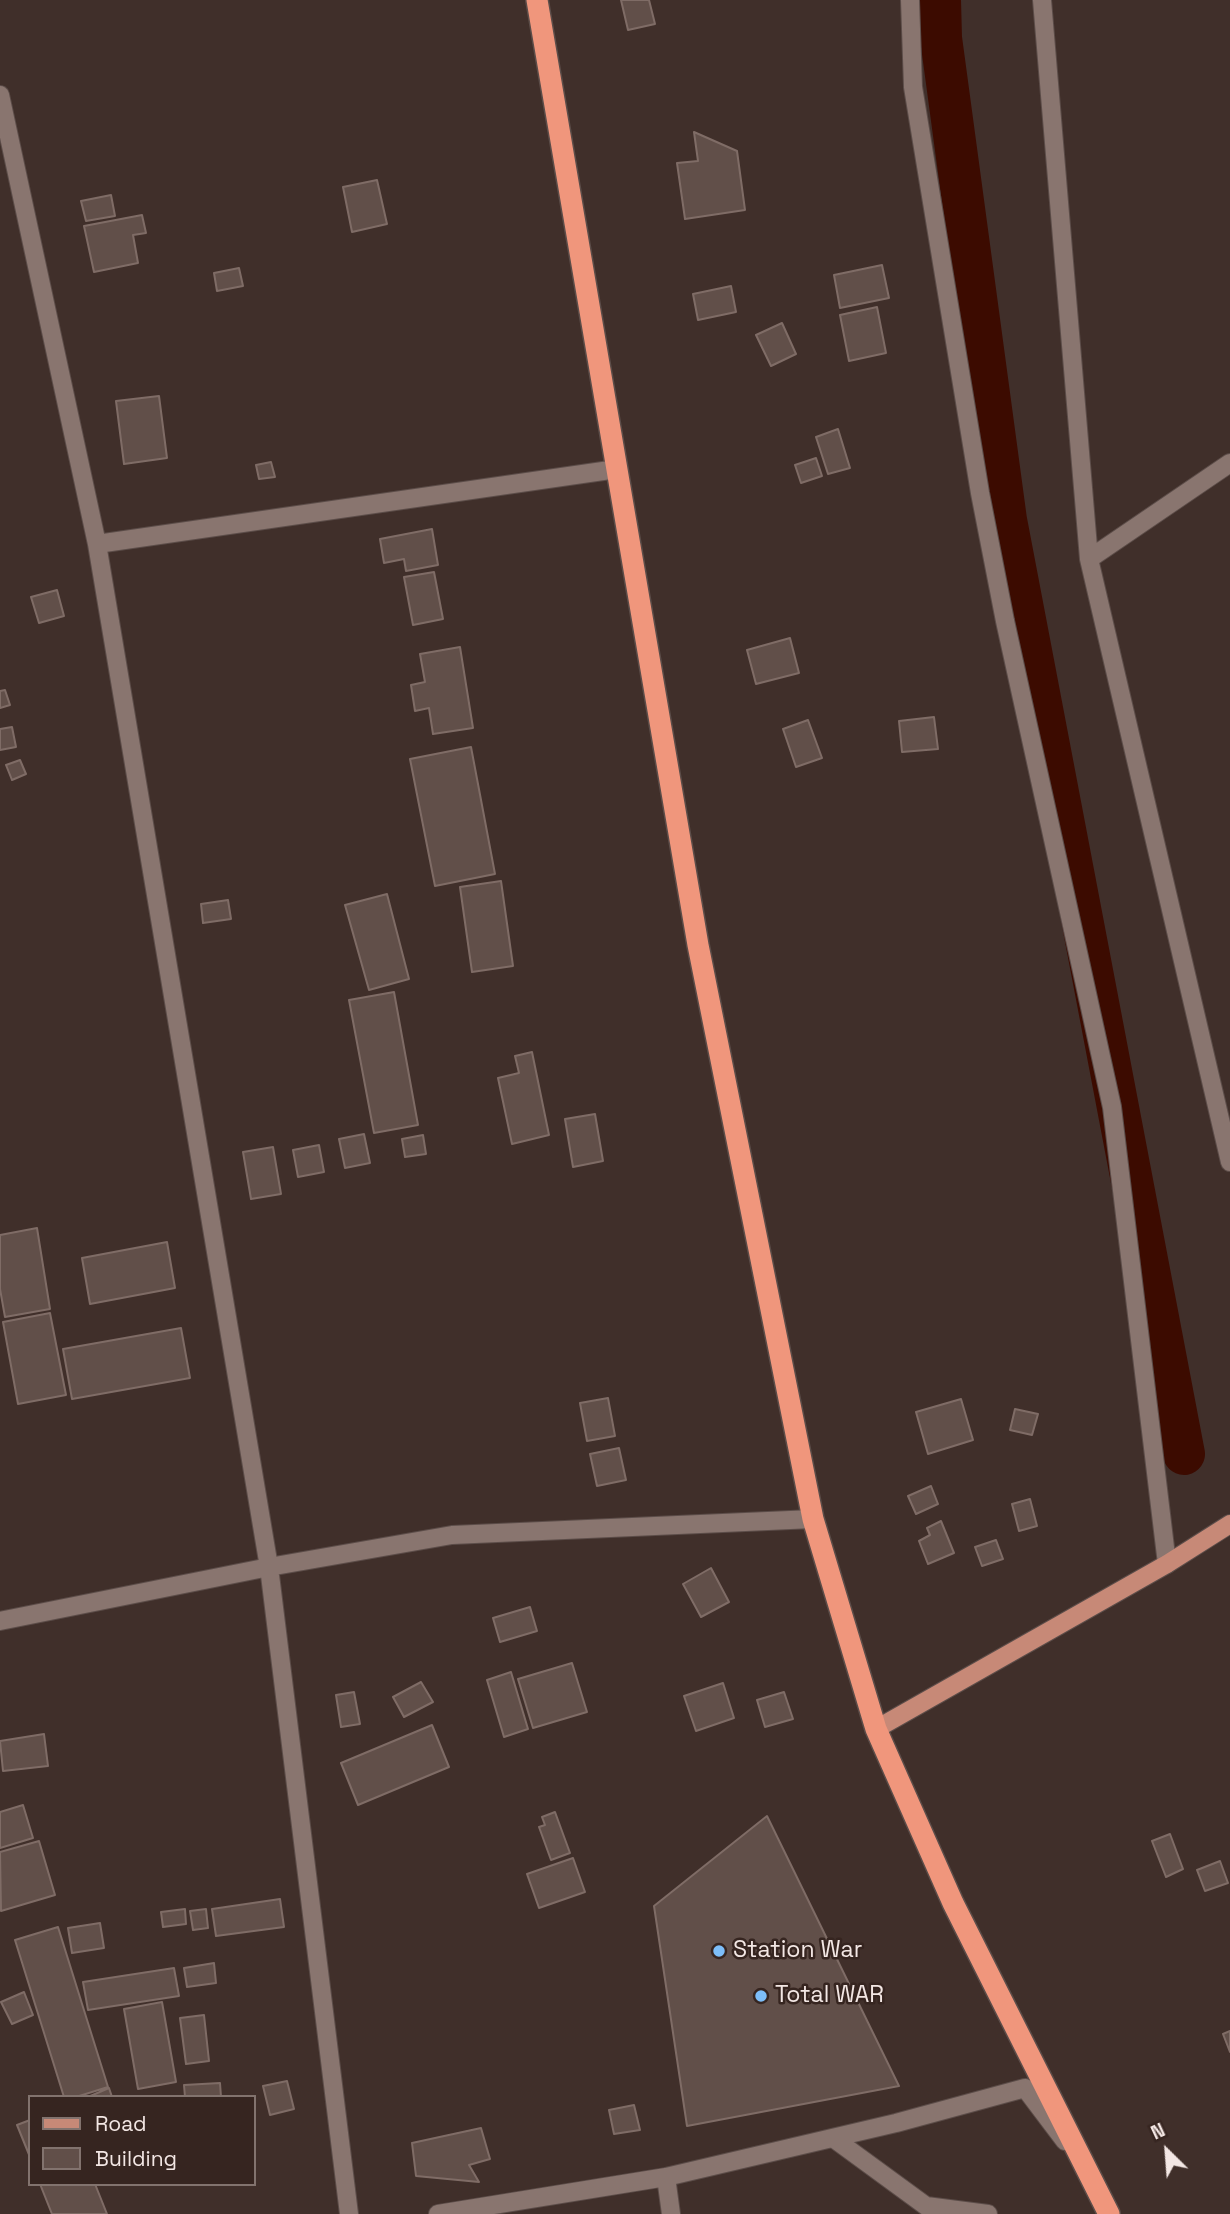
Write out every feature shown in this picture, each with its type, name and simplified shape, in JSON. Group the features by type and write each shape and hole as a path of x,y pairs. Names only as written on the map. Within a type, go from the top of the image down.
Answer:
{"highway":[{"path":"537,0 698,944 813,1519 876,1729 953,1903 1109,2214"}],"main road":[{"path":"876,1729 1167,1563 1230,1524"}],"street":[{"path":"910,0 913,87 980,493 1005,621 1112,1107 1167,1563"},
{"path":"1042,0 1089,559 1230,1163"},
{"path":"0,95 97,544 270,1567 349,2214"},
{"path":"1089,559 1230,463"},
{"path":"97,544 617,469"},
{"path":"0,1621 270,1567 452,1535 813,1519"},
{"path":"438,2214 666,2177 896,2123 1026,2088 1086,2169"},
{"path":"833,2138 926,2206 988,2214"},
{"path":"666,2177 671,2214"}],"building":[{"path":"621,0 649,0 655,24 628,30"},
{"path":"694,132 737,151 745,210 685,219 677,163 698,161"},
{"path":"377,180 387,224 352,232 343,187"},
{"path":"111,195 115,216 86,221 81,201"},
{"path":"142,215 146,233 133,235 138,263 94,272 84,226"},
{"path":"882,265 889,298 840,308 834,275"},
{"path":"239,268 243,286 217,291 214,273"},
{"path":"731,286 736,312 698,320 693,294"},
{"path":"877,307 886,353 849,361 840,315"},
{"path":"782,323 796,354 771,366 756,335"},
{"path":"159,396 167,458 124,464 116,401"},
{"path":"838,429 850,468 828,474 816,437"},
{"path":"816,458 822,476 801,483 795,465"},
{"path":"271,462 275,477 259,479 256,465"},
{"path":"432,529 438,565 406,571 404,559 384,563 380,539"},
{"path":"434,572 443,619 413,625 404,577"},
{"path":"57,590 64,616 39,623 31,597"},
{"path":"790,638 799,673 756,684 747,650"},
{"path":"460,647 473,728 433,734 429,708 415,711 411,685 425,682 420,654"},
{"path":"5,690 10,705 0,708 0,691"},
{"path":"934,717 938,749 902,752 899,721"},
{"path":"808,720 822,758 796,767 783,729"},
{"path":"12,727 16,747 0,750 0,729"},
{"path":"471,747 495,874 435,886 410,759"},
{"path":"20,760 26,774 12,780 6,765"},
{"path":"501,881 513,966 472,972 460,887"},
{"path":"387,894 409,979 369,990 345,905"},
{"path":"228,900 231,919 203,923 201,904"},
{"path":"394,992 418,1125 374,1133 349,1000"},
{"path":"532,1052 549,1135 512,1144 498,1078 519,1073 515,1056"},
{"path":"595,1114 603,1161 573,1167 565,1119"},
{"path":"364,1134 370,1163 345,1168 339,1139"},
{"path":"423,1135 426,1154 405,1157 402,1139"},
{"path":"319,1145 324,1172 298,1177 293,1150"},
{"path":"273,1147 281,1194 251,1199 243,1152"},
{"path":"37,1228 50,1309 5,1317 0,1289 0,1235"},
{"path":"167,1242 175,1288 90,1304 82,1258"},
{"path":"50,1313 66,1395 18,1404 3,1322"},
{"path":"181,1328 190,1378 72,1399 63,1349"},
{"path":"608,1398 615,1436 587,1441 580,1403"},
{"path":"961,1399 973,1440 928,1454 916,1412"},
{"path":"1015,1409 1038,1414 1032,1435 1010,1430"},
{"path":"619,1448 626,1480 597,1486 590,1454"},
{"path":"931,1486 938,1504 916,1514 908,1496"},
{"path":"1030,1499 1037,1526 1019,1531 1012,1504"},
{"path":"941,1521 954,1553 928,1564 919,1541 930,1535 927,1528"},
{"path":"996,1540 1003,1559 982,1566 975,1547"},
{"path":"711,1568 729,1602 701,1617 683,1584"},
{"path":"530,1607 537,1631 500,1642 493,1618"},
{"path":"572,1663 587,1712 533,1728 518,1679"},
{"path":"511,1672 528,1729 504,1737 487,1680"},
{"path":"421,1682 433,1702 404,1717 393,1697"},
{"path":"723,1683 734,1718 696,1731 684,1696"},
{"path":"354,1692 360,1724 341,1727 336,1695"},
{"path":"784,1692 793,1719 765,1727 757,1700"},
{"path":"432,1725 449,1767 358,1805 341,1763"},
{"path":"44,1734 48,1766 3,1771 0,1741"},
{"path":"23,1805 33,1838 0,1848 0,1812"},
{"path":"555,1812 570,1853 551,1860 539,1827 545,1825 542,1817"},
{"name":"Total WAR","path":"767,1816 899,2086 687,2126 654,1906"},
{"path":"1170,1834 1183,1869 1166,1877 1152,1841"},
{"path":"39,1841 55,1895 1,1911 0,1852"},
{"path":"573,1858 585,1892 539,1908 527,1874"},
{"path":"1220,1861 1228,1883 1205,1891 1197,1870"},
{"path":"280,1899 284,1927 216,1936 212,1909"},
{"path":"185,1909 186,1924 163,1927 161,1912"},
{"path":"206,1909 208,1928 193,1930 190,1911"},
{"path":"100,1923 104,1948 72,1953 68,1928"},
{"path":"58,1927 108,2087 82,2095 63,2095 15,1940"},
{"path":"214,1963 216,1983 187,1987 184,1968"},
{"path":"174,1968 179,1996 88,2010 83,1982"},
{"path":"24,1992 33,2015 12,2024 1,2002"},
{"path":"162,2002 176,2082 138,2089 124,2009"},
{"path":"204,2015 209,2061 186,2064 180,2018"},
{"path":"1230,2031 1230,2052 1223,2034"},
{"path":"287,2081 294,2109 270,2115 263,2086"},
{"path":"220,2083 221,2095 185,2095 184,2085"},
{"path":"109,2088 111,2095 93,2095"},
{"path":"634,2105 640,2130 614,2134 609,2110"},
{"path":"28,2121 28,2152 17,2125"},
{"path":"481,2128 490,2159 469,2165 479,2182 416,2176 412,2143"},
{"path":"41,2186 96,2186 107,2214 52,2214"}],"waterway":[{"path":"940,0 941,38 1006,520 1184,1454"}],"place":[{"name":"Station War","path":"719,1951"},
{"name":"Total WAR","path":"761,1996"}]}
